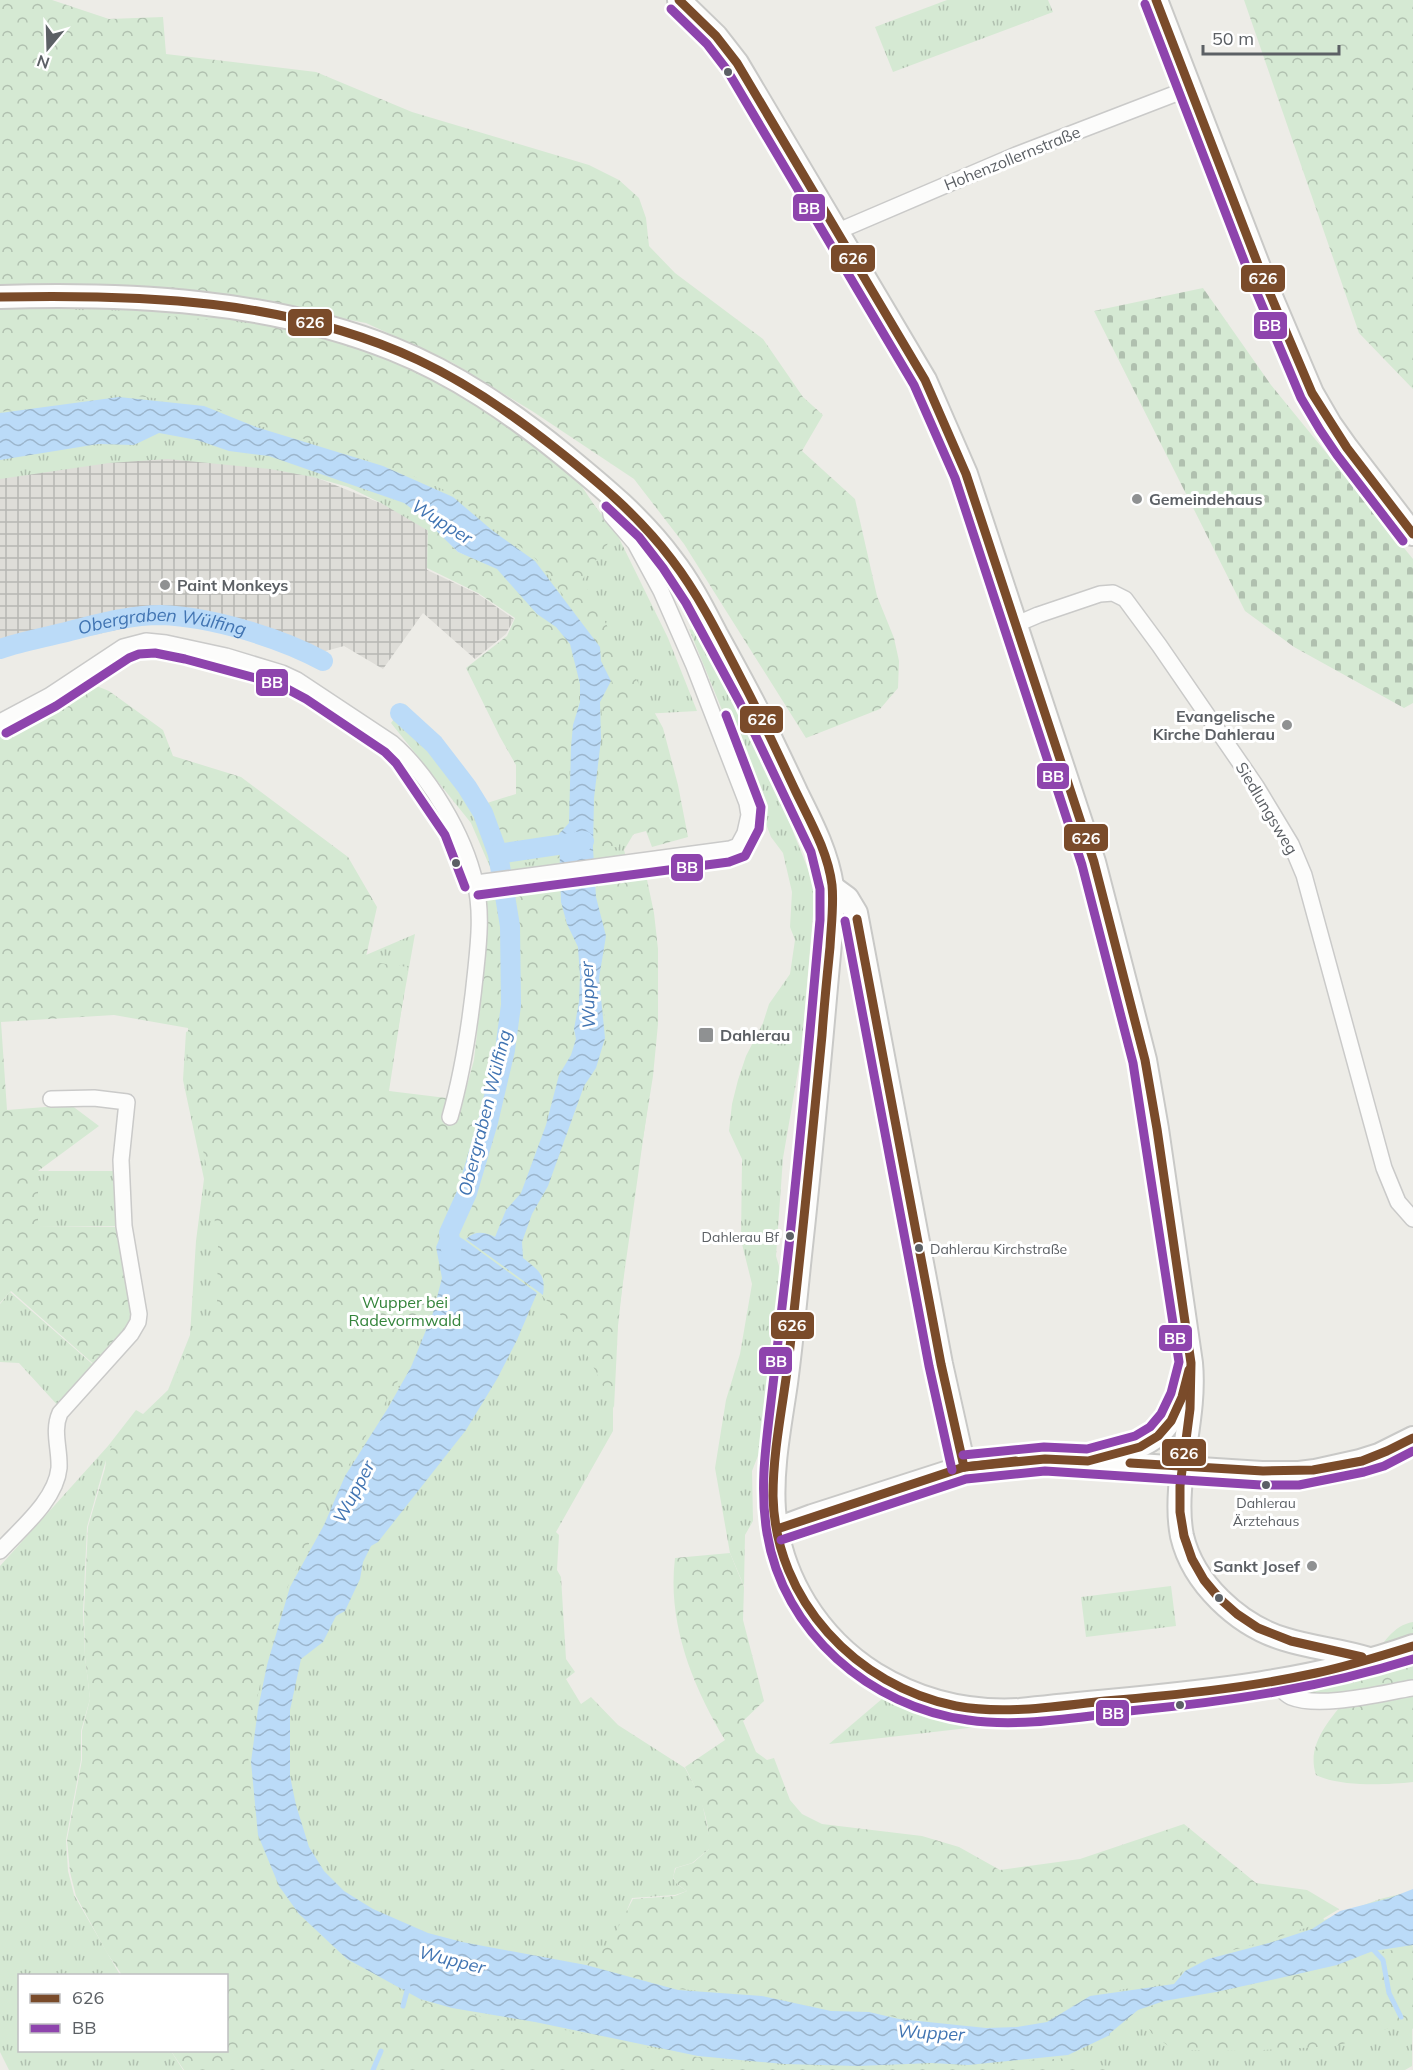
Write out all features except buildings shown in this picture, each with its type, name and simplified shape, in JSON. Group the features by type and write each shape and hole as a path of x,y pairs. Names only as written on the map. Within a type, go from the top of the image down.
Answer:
{"main road":[{"path":"1156,0 1264,280 1312,393 1347,448 1413,534"},
{"path":"688,5 736,63 905,346 938,407 966,474 1017,624 1094,862 1145,1060 1191,1363 1192,1392 1179,1501 1180,1526 1191,1559 1203,1580 1218,1598 1239,1616 1265,1632 1283,1639 1371,1660"},
{"path":"0,297 116,297 198,302 323,326 406,355 486,397 545,440 648,529 673,561 696,597 751,698 809,819 822,848 832,887 832,921 802,1243 775,1464 774,1512 784,1557 797,1589 814,1618 831,1639 865,1668 896,1687 925,1699 967,1708 1009,1710 1274,1682 1371,1660 1413,1646"},
{"path":"832,887 847,898 856,913 941,1364 964,1467"},
{"path":"1088,1461 1129,1450 1158,1436 1171,1421 1176,1410 1191,1363"},
{"path":"777,1529 964,1467 1045,1460 1262,1473 1315,1471 1360,1461 1413,1438"}],"street":[{"name":"Hohenzollernstraße","path":"836,232 1016,156 1190,88"},
{"path":"481,882 732,849 738,846 743,838 749,814 735,770 675,620 643,555 623,527 611,515 610,507 614,498"},
{"name":"Siedlungsweg","path":"1017,624 1100,594 1113,593 1125,599 1249,776 1291,844 1304,875 1384,1168 1398,1202 1413,1219"},
{"path":"0,722 49,696 123,647 136,642 156,641 188,647 282,673 312,689 392,743 405,755 456,829 481,882 473,1001 466,1046 450,1117"},
{"path":"0,1551 46,1500 55,1484 59,1468 56,1429 60,1413 131,1334 138,1322 139,1314 124,1226 121,1160 127,1102 94,1098 51,1100"},
{"path":"1274,1682 1289,1696 1317,1701 1347,1699 1413,1688"}],"shaded area":[{"path":"99,448 267,458 428,522 427,570 478,594 514,619 506,634 475,659 423,613 383,669 344,646 311,655 214,630 152,622 0,656 0,470"}],"green space":[{"path":"0,0 52,0 109,19 163,17 166,54 316,72 412,112 589,165 619,180 639,198 646,218 649,246 675,273 763,339 803,397 823,415 802,451 855,499 877,596 894,638 899,661 898,688 880,709 806,738 684,544 634,479 532,411 453,363 366,323 205,293 0,291"},
{"path":"947,0 1048,0 1053,12 893,72 875,27"},
{"path":"1244,0 1413,0 1413,389 1359,333"},
{"path":"1203,288 1271,385 1413,559 1413,703 1404,708 1294,647 1245,611 1094,311"},
{"path":"26,307 149,314 267,325 378,353 455,391 518,432 577,479 614,535 582,580 663,728 678,785 688,837 652,847 646,831 619,838 619,847 593,848 595,797 603,741 601,702 612,683 601,661 599,648 584,623 536,559 455,495 409,474 257,425 204,404 120,394 0,412 0,308"},
{"name":"Wupper bei Radevormwald","path":"86,307 191,313 246,321 355,347 576,481 618,536 668,638 697,711 643,714 639,825 624,850 629,868 646,881 648,1104 619,1311 613,1378 613,1431 556,1532 559,1535 557,1570 561,1577 566,1659 575,1672 566,1679 581,1704 591,1697 618,1725 685,1768 701,1798 709,1835 709,1849 692,1863 675,1868 673,1878 687,1891 675,1895 632,1898 627,1910 641,1915 1317,1903 1324,1920 1380,1899 1413,1891 1412,2066 1405,2070 206,2070 224,2052 228,2052 228,1974 225,1974 102,1507 106,1460 87,1527 83,1612 90,1699 81,1731 81,1760 66,1840 68,1871 74,1895 119,1974 18,1974 18,2052 172,2052 183,2070 9,2070 0,2052 0,1566 108,1446 136,1410 143,1414 168,1390 190,1335 196,1241 204,1179 183,1080 186,1032 415,934 387,1091 469,1105 491,982 499,888 471,823 391,723 405,704 435,737 495,815 506,844 557,687 497,580 449,543 381,503 348,487 313,477 270,469 168,459 109,463 0,479 0,315"},
{"path":"428,522 458,552 497,568 536,614 556,627 570,644 579,683 579,701 570,746 569,823 558,834 560,858 506,865 487,803 516,794 516,765 466,668 507,636 515,618 478,593 427,568"},
{"path":"689,629 706,634 737,691 813,885 814,903 801,1054 783,1158 776,1256 785,1286 768,1430 752,1471 753,1521 745,1535 744,1586 730,1553 715,1468 726,1400 740,1354 752,1284 741,1240 742,1159 729,1131 732,1104 746,1056 763,1023 769,1004 790,974 795,940 790,927 792,892 783,853 771,837"},
{"path":"89,683 109,691 163,730 173,756 241,777 348,857 377,907 365,961 408,967 389,1091 463,1100 474,1060 485,960 488,923 484,891 560,880 561,903 567,926 578,948 579,1001 573,1029 576,1039 559,1074 545,1124 521,1193 506,1210 495,1237 480,1232 466,1238 444,1227 435,1248 438,1277 429,1312 406,1367 343,1475 288,1586 264,1665 248,1763 256,1835 278,1885 300,1915 346,1960 371,1976 417,1999 451,2010 488,2018 535,2024 697,2057 784,2065 858,2067 932,2064 968,2066 1067,2058 1122,2070 184,2070 172,2052 228,2052 228,1974 121,1974 107,1953 76,1896 70,1872 67,1840 82,1760 82,1731 90,1699 85,1656 84,1612 88,1527 113,1441 138,1412 144,1417 168,1392 196,1334 212,1319 217,1304 218,1245 209,1178 187,1076 188,1028 114,1015 1,1022 7,1110 71,1105 99,1126 38,1171 38,1226 123,1227 138,1314 98,1368 11,1291 0,1303 0,727 58,696"},
{"path":"595,875 646,875 654,913 658,949 658,1024 653,1076 629,1226 618,1326 614,1408 575,1334 555,1308 543,1297 542,1274 523,1258 522,1242 532,1214 548,1186 569,1127 598,1068 607,1040 600,978 606,936 596,897"},
{"path":"38,1171 120,1171 123,1226 38,1226"},
{"path":"10,1292 98,1369 61,1409 19,1363 0,1362 0,1304"},
{"path":"730,1553 744,1587 743,1620 764,1701 743,1721 756,1752 767,1760 774,1758 790,1800 802,1814 822,1824 922,1836 959,1847 1000,1870 1080,1859 1184,1824 1256,1883 1307,1890 1339,1909 1311,1926 1207,1957 1184,1970 1172,1981 1090,1995 1046,2022 1018,2026 986,2027 899,2018 869,2011 830,2010 762,1995 677,1989 586,1965 611,1941 633,1899 675,1896 687,1891 677,1884 673,1877 676,1868 693,1863 709,1849 708,1827 703,1807 685,1767 725,1740 702,1697 685,1652 675,1606 673,1582 675,1558"},
{"path":"1171,1586 1176,1626 1086,1637 1081,1597"},
{"path":"1413,1622 1413,1782 1350,1783 1316,1775 1314,1754 1317,1744 1326,1725 1346,1699 1317,1701 1273,1682 1371,1660 1394,1631"},
{"path":"896,1687 1009,1710 991,1722 977,1727 829,1744"},
{"path":"1413,1947 1413,2029 1403,2023 1337,2046 1245,2051 1174,2050 1152,2034 1140,2012 1165,1998 1216,1992 1290,1977 1373,1953"}],"water":[{"name":"Wupper","path":"119,397 204,406 256,427 383,466 453,497 493,531 535,561 600,647 601,661 611,681 600,702 601,740 594,798 593,848 596,897 606,936 599,978 605,1038 596,1068 584,1086 548,1186 532,1214 522,1242 523,1258 542,1277 543,1295 466,1239 473,1234 480,1233 495,1237 506,1210 521,1193 546,1125 559,1075 571,1055 576,1039 574,1029 579,1002 580,976 578,947 567,924 561,902 559,834 569,823 573,725 580,702 580,684 570,644 556,627 537,614 497,569 458,552 419,514 404,503 269,456 229,451 197,440 159,433 134,445 98,444 0,460 0,413"},
{"name":"Wupper","path":"444,1228 463,1239 537,1293 497,1379 466,1430 378,1542 371,1546 363,1562 360,1579 345,1611 336,1616 323,1642 301,1659 290,1710 290,1776 309,1847 324,1871 344,1891 373,1909 428,1933 462,1942 586,1965 678,1990 762,1996 831,2011 869,2012 899,2019 986,2028 1017,2027 1047,2022 1090,1996 1174,1984 1185,1971 1208,1959 1312,1929 1340,1911 1390,1898 1413,1889 1413,1945 1373,1951 1337,1965 1289,1976 1164,2001 1138,2010 1110,2035 1068,2055 968,2065 784,2064 698,2056 535,2022 452,2008 420,1999 347,1959 299,1914 279,1886 258,1835 251,1762 258,1709 267,1665 290,1587 324,1525 345,1476 411,1367 433,1313 442,1278 436,1247"}],"waterway":[{"name":"Obergraben Wülfing","path":"0,649 111,621 161,615 223,624 266,636 323,661"},
{"name":"Obergraben Wülfing","path":"400,713 434,744 467,787 483,813 498,854 510,926 511,1005 505,1050 488,1122 467,1193 449,1233 452,1257"},
{"path":"498,854 584,841"},
{"path":"1370,1946 1383,1960 1389,1993 1401,2017"},
{"path":"403,2006 408,1987"},
{"path":"373,2070 381,2051"}],"transit line":[{"name":"626","path":"679,0 716,36 737,63 925,380 966,474 1094,862 1145,1060 1191,1363 1190,1409 1180,1486 1180,1512 1184,1536 1192,1559 1204,1580 1219,1598 1258,1628 1291,1641 1362,1657"},
{"name":"626","path":"1156,0 1264,280 1312,393 1347,448 1413,534"},
{"name":"BB","path":"1145,4 1253,284 1301,398 1337,455 1403,541"},
{"name":"BB","path":"671,9 707,44 727,70 914,385 955,478 1082,865 1133,1063 1179,1362 1171,1393 1161,1414 1150,1427 1135,1436 1087,1449 1044,1447 963,1455"},
{"name":"626","path":"0,297 107,297 213,304 266,312 318,324 368,340 418,360 506,411 586,473 646,529 672,560 693,591 747,690 812,825 823,849 832,885 833,908 818,1074 788,1365 775,1459 773,1496 777,1534 788,1570 805,1603 828,1632 855,1658 885,1679 920,1696 975,1709 1012,1710 1238,1687 1328,1670 1413,1646"},
{"name":"BB","path":"606,506 639,537 686,603 740,703 811,852 820,889 820,920 804,1101 764,1472 767,1533 776,1569 791,1602 812,1632 837,1659 866,1681 897,1699 932,1712 989,1722 1053,1720 1277,1692 1345,1678 1413,1659"},
{"name":"BB","path":"6,733 56,706 129,658 139,654 155,653 185,659 278,684 306,699 385,752 396,763 445,835 465,887"},
{"name":"BB","path":"478,895 729,862 745,856 759,829 761,807 726,715"},
{"name":"626","path":"857,919 941,1364 964,1467"},
{"name":"BB","path":"845,921 929,1366 952,1470"},
{"name":"626","path":"964,1467 1045,1459 1088,1461 1140,1447 1158,1436 1171,1421 1182,1397 1189,1370"},
{"name":"626","path":"1130,1463 1263,1471 1313,1470 1362,1461 1413,1438"},
{"name":"BB","path":"781,1540 966,1479 1045,1471 1261,1485 1299,1485 1364,1472 1384,1466 1413,1451"},
{"name":"626","path":"777,1529 964,1467 1016,1461"}],"place":[{"name":"Gemeindehaus","path":"1137,499"},
{"name":"Paint Monkeys","path":"165,585"},
{"name":"Evangelische Kirche Dahlerau","path":"1287,725"},
{"name":"Dahlerau","path":"706,1035"},
{"name":"Dahlerau Bf","path":"790,1236"},
{"name":"Dahlerau Kirchstraße","path":"919,1248"},
{"name":"Dahlerau Ärztehaus","path":"1266,1485"},
{"name":"Sankt Josef","path":"1312,1566"}]}
